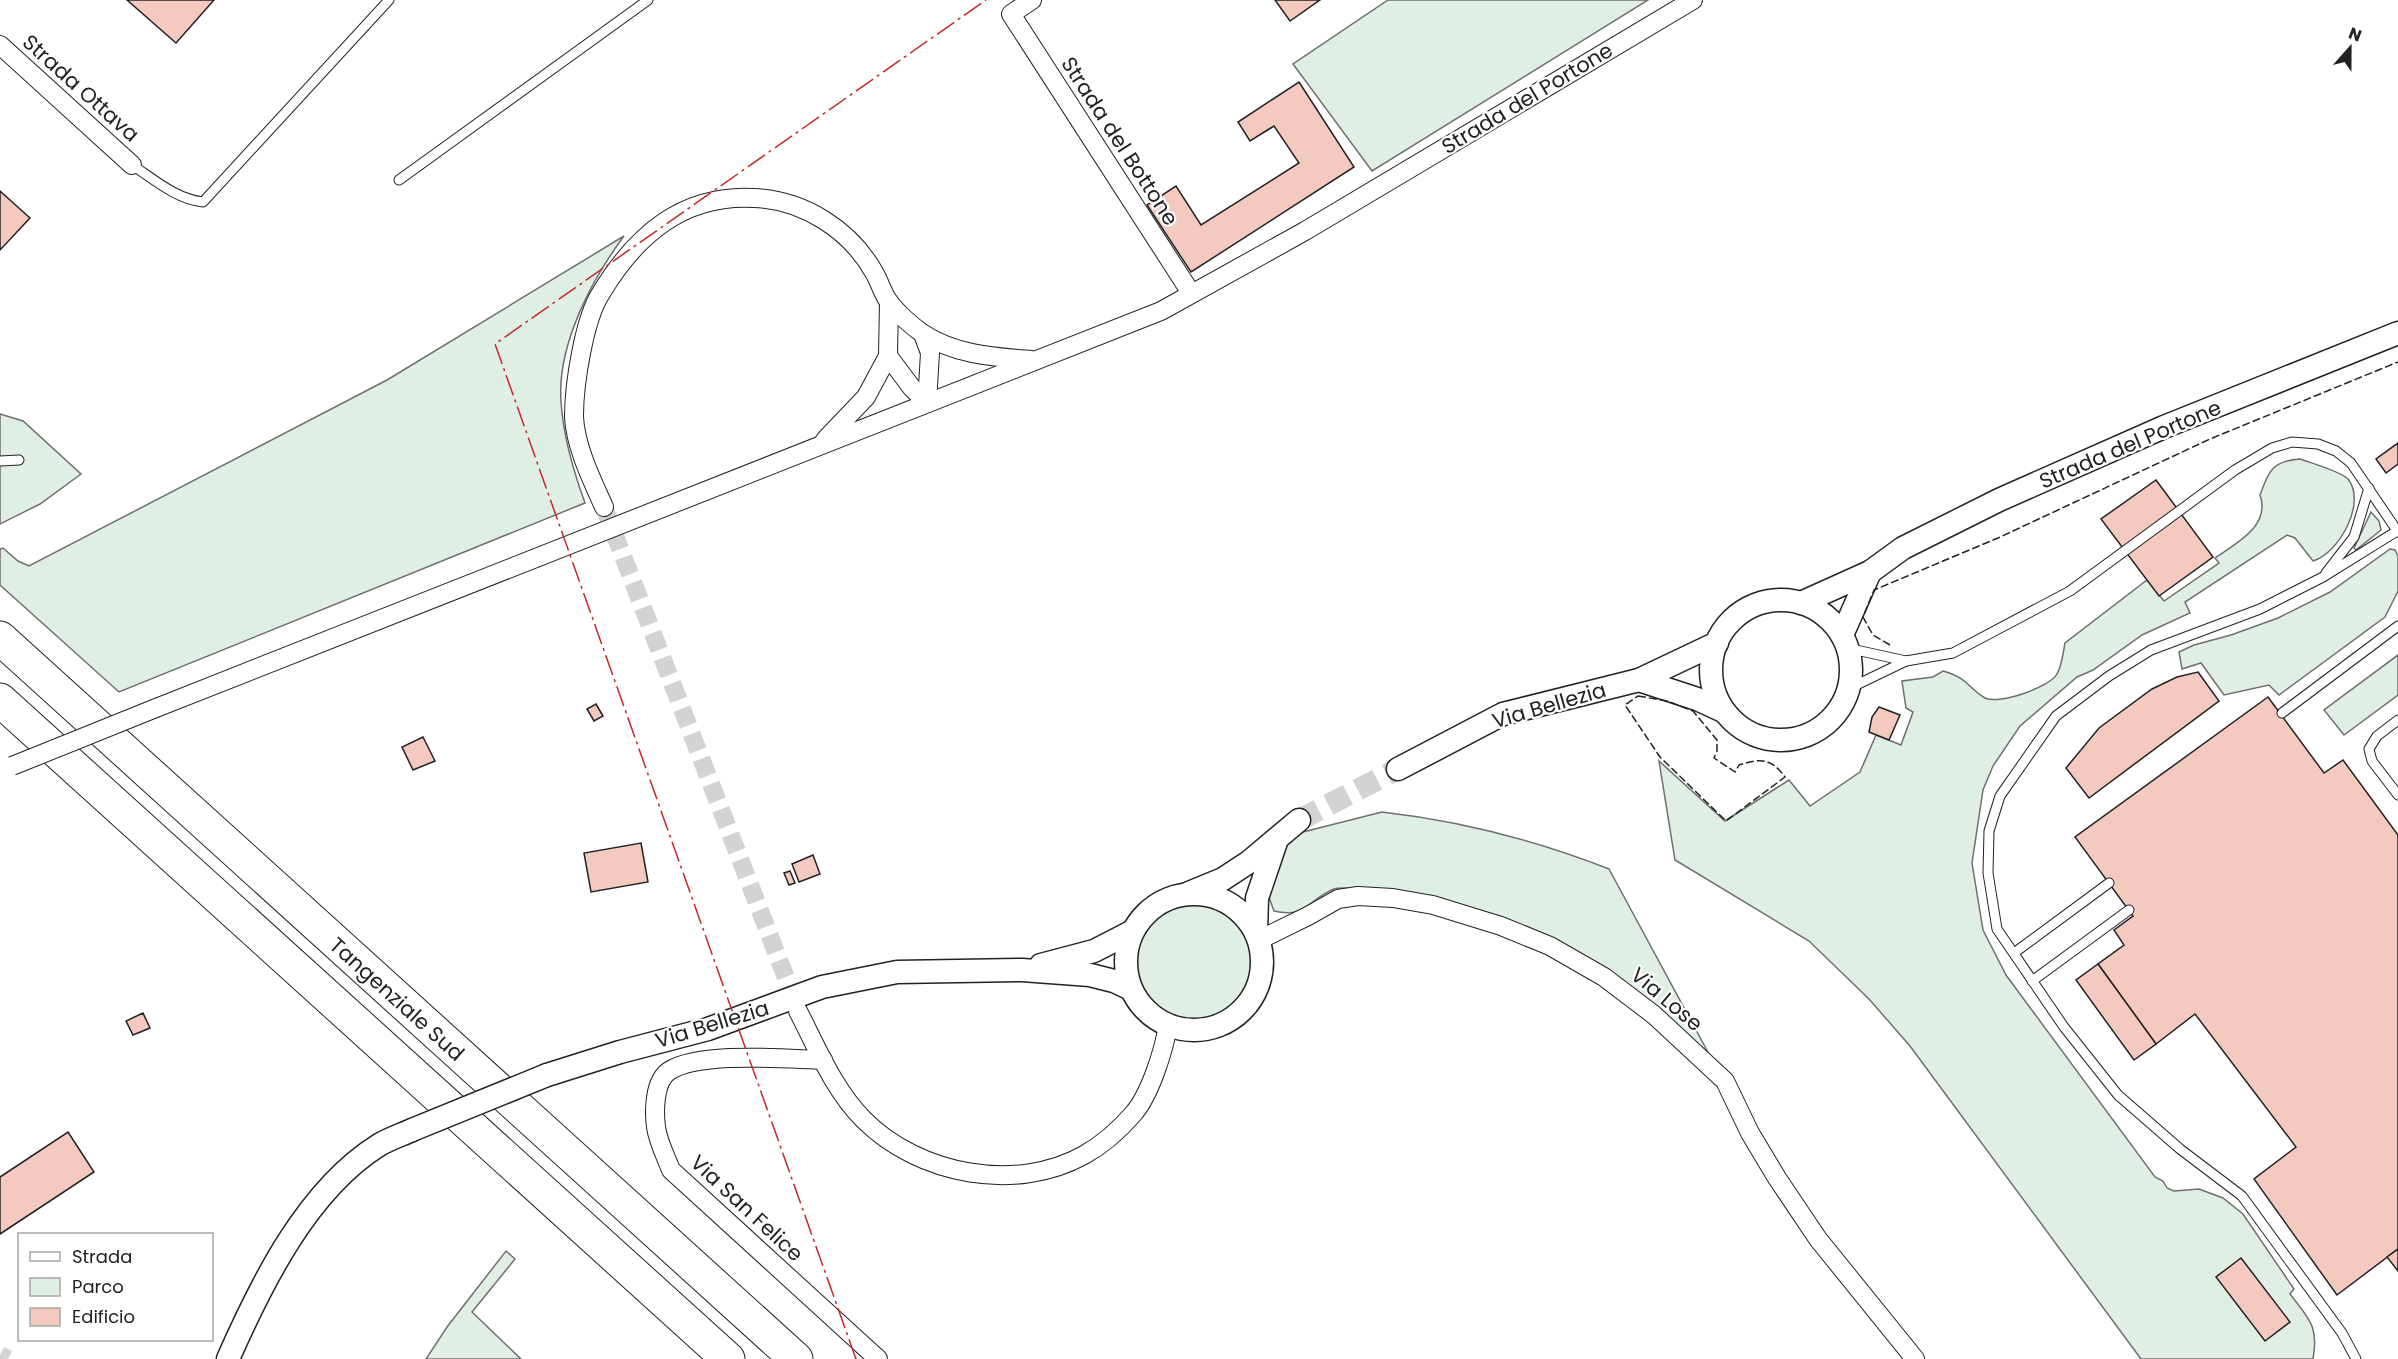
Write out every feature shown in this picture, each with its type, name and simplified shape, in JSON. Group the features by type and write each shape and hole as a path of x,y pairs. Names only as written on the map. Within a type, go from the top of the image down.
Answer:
{"highway":[{"name":"Tangenziale Sud","path":"0,638 796,1359"},
{"path":"0,700 728,1359"}],"street":[{"name":"Strada del Bottone","path":"1032,0 1011,14 1191,293"},
{"name":"Strada del Portone","path":"6,768 1161,310 1305,231 1693,0"},
{"name":"Strada Ottava","path":"0,45 132,165"},
{"path":"604,507 585,465 574,418 576,384 582,349 600,294 629,255 664,221 691,206 719,199 755,198 792,205 824,218 852,242 875,273 889,302 923,334 948,346 982,356 1036,360"},
{"path":"818,447 866,397 888,356 889,302"},
{"name":"Strada del Portone","path":"1801,603 1870,572 1912,543 2009,496 2164,427 2398,333"},
{"path":"923,334 930,353 927,404"},
{"path":"888,356 927,404"},
{"path":"1845,642 1870,572"},
{"path":"1778,600 1801,603 1822,614 1845,642 1851,669 1848,689 1839,710 1824,726 1804,737 1781,741 1759,737 1739,727 1723,711 1714,694 1710,676 1711,658 1719,636 1734,617 1755,605 1778,600"},
{"name":"Via Bellezia","path":"1398,769 1503,714 1639,680 1717,643"},
{"path":"1639,680 1697,699 1723,711"},
{"name":"Via Bellezia","path":"1276,842 1257,898 1257,936 1262,960 1256,990 1248,1004 1232,1019 1213,1028 1196,1030 1168,1025 1145,1010 1131,989 1126,971 1125,954 1133,931 1143,915 1166,899 1224,879 1276,842 1299,820"},
{"name":"Via Bellezia","path":"1188,893 1219,898 1234,906 1247,919 1257,936"},
{"name":"Via Lose","path":"1257,936 1308,916 1338,898 1358,896 1393,898 1433,905 1501,926 1550,946 1604,976 1654,1015 1725,1081 1750,1133 1818,1239 1915,1359"},
{"name":"Via Bellezia","path":"1022,970 1094,951 1133,931"},
{"name":"Via Bellezia","path":"228,1359 249,1313 293,1232 340,1176 379,1145 412,1130 547,1075 620,1052 708,1029 822,987 897,972 1022,970 1090,975 1114,981 1131,989"},
{"path":"798,1011 823,1060 849,1103 865,1121 904,1150 929,1162 978,1174 1033,1173 1084,1155 1103,1142 1135,1112 1156,1070 1165,1045 1168,1025"},
{"name":"Via San Felice","path":"823,1060 723,1059 687,1064 667,1072 658,1087 655,1108 656,1129 671,1170 878,1359"}],"lane":[{"path":"132,165 173,193 191,201 203,202 389,0"},
{"path":"399,180 648,0"},
{"path":"1848,689 1906,661 1953,653 2070,591 2235,470 2272,448 2292,442 2318,444 2336,451 2350,463 2369,488 2397,531 2323,577 2260,609 2151,650 2109,676 2056,716 2000,796 1989,831 1988,873 1997,929 2064,1027 2118,1095 2180,1149 2242,1196 2342,1333 2356,1359"},
{"path":"0,461 19,460"},
{"path":"2323,577 2354,537 2369,488"},
{"path":"2282,713 2398,626"},
{"path":"1845,642 1906,661"},
{"path":"2398,720 2377,736 2369,749 2372,761 2398,795"},
{"path":"2014,953 2109,883"},
{"path":"2032,981 2129,910"}],"green space":[{"path":"1388,0 1648,0 1372,171 1293,64"},
{"path":"624,236 600,272 579,314 565,358 561,380 562,414 566,440 585,503 119,692 0,585 0,549 3,548 18,561 29,566 387,380"},
{"path":"0,414 23,421 81,474 40,504 0,524"},
{"path":"2300,459 2344,476 2353,489 2352,513 2341,538 2332,548 2313,561 2295,538 2287,535 2185,602 2190,613 2142,635 2093,670 2077,677 2020,726 1993,766 1983,790 1972,863 1983,930 2006,975 2155,1177 2174,1191 2199,1189 2223,1198 2243,1214 2294,1289 2290,1294 2311,1324 2315,1338 2313,1359 2141,1359 1910,1046 1869,999 1809,941 1675,860 1659,761 1725,821 1789,780 1810,806 1860,772 1876,735 1901,745 1913,712 1906,708 1902,681 1933,677 1943,671 1958,677 1979,694 1992,700 2024,694 2045,684 2059,671 2065,643 2147,580 2164,601 2219,563 2215,558 2241,540 2256,525 2261,516 2260,495 2269,474 2283,462"},
{"path":"2371,512 2379,521 2381,530 2356,550 2354,548"},
{"path":"2390,549 2395,550 2398,556 2398,591 2385,617 2279,695 2269,685 2224,695 2201,663 2182,669 2179,652 2278,618 2330,592"},
{"path":"2398,655 2398,695 2344,735 2324,710"},
{"path":"1382,812 1469,826 1497,833 1553,849 1609,869 1709,1054 1608,970 1358,888 1334,889 1306,907 1293,912 1274,911 1266,889 1278,851 1303,832"},
{"path":"1194,894 1220,899 1232,905 1242,914 1251,924 1257,936 1262,962 1257,988 1251,1000 1242,1010 1232,1019 1220,1025 1194,1030 1168,1025 1156,1019 1146,1010 1137,1000 1131,988 1126,962 1131,936 1137,924 1146,914 1156,905 1168,899"},
{"path":"506,1251 515,1259 472,1312 521,1359 426,1359 447,1327"}],"building":[{"path":"127,0 214,0 176,43"},
{"path":"1275,0 1320,0 1290,21"},
{"path":"1299,82 1354,167 1191,272 1147,205 1176,186 1201,225 1299,163 1274,126 1250,141 1238,122"},
{"path":"0,191 30,218 0,250"},
{"path":"2398,443 2398,464 2386,473 2376,459"},
{"path":"2156,480 2213,557 2159,596 2101,519"},
{"path":"2198,672 2219,701 2089,798 2066,768 2099,728 2152,689 2177,677"},
{"path":"2268,697 2324,773 2343,760 2398,835 2398,1249 2337,1295 2254,1179 2296,1147 2195,1014 2156,1044 2098,964 2124,945 2114,930 2133,916 2075,837"},
{"path":"596,704 603,716 594,721 587,709"},
{"path":"1879,707 1900,715 1889,740 1869,732 1872,717"},
{"path":"423,737 435,761 413,770 402,747"},
{"path":"641,843 648,882 591,892 584,853"},
{"path":"813,855 820,874 799,882 792,864"},
{"path":"790,871 795,883 789,885 784,873"},
{"path":"2098,964 2156,1044 2134,1060 2076,980"},
{"path":"143,1013 150,1028 133,1035 126,1021"},
{"path":"68,1132 94,1172 0,1234 0,1177"},
{"path":"2398,1249 2398,1271 2387,1257"},
{"path":"2241,1258 2290,1322 2265,1341 2216,1277"}],"tunnel":[{"path":"604,507 798,1009"},
{"path":"1299,820 1398,769"},
{"path":"0,1355 8,1359"}],"fence":[{"path":"1890,645 1873,635 1863,617 1874,590 1998,538 2210,439 2398,362"},
{"path":"1638,696 1667,701 1693,711 1717,740 1717,751 1714,758 1735,772 1739,765 1765,761 1775,766 1785,777 1726,821 1660,757 1625,705 1638,696"}],"power":[{"path":"856,1359 495,344 986,0"}]}
